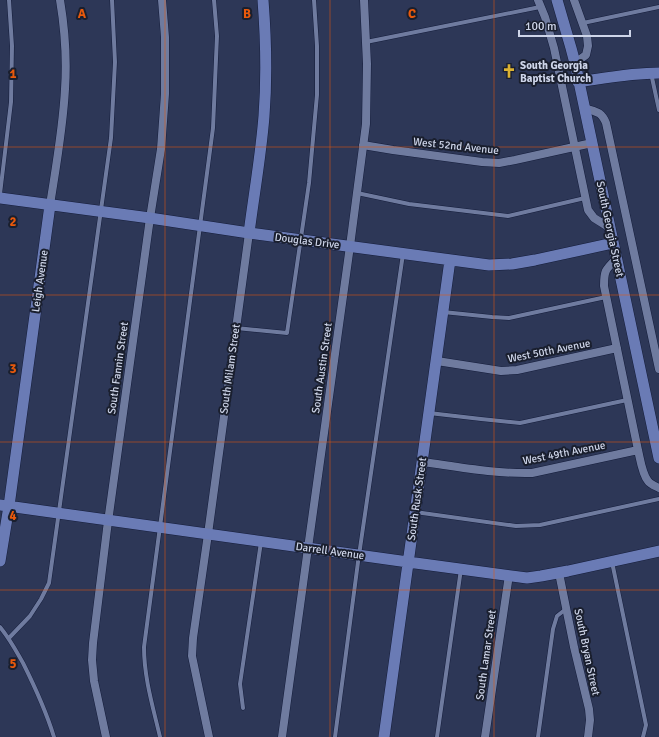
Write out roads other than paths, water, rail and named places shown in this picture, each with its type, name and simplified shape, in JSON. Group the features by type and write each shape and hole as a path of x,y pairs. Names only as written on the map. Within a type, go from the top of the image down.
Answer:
{"street":[{"name":"Leigh Avenue","path":"0,561 4,506 62,123 66,56 64,22 60,0"},
{"name":"South Fannin Street","path":"106,737 94,681 92,660 93,643 108,520 161,148 165,94 165,37 162,0"},
{"name":"South Milam Street","path":"209,737 192,656 193,638 261,148 266,75 266,40 263,0"},
{"name":"South Austin Street","path":"282,737 364,145 367,99 364,0"},
{"name":"South Georgia Street","path":"556,0 575,63 659,458"},
{"path":"574,0 587,36 588,46 586,55 575,63"},
{"path":"539,3 545,17 554,48 588,210 594,218 610,228"},
{"path":"578,82 611,76 655,73"},
{"path":"584,108 599,112 603,116 606,123 659,369"},
{"name":"West 52nd Avenue","path":"364,145 482,162 499,163 592,143"},
{"name":"Douglas Drive","path":"0,198 489,265 512,264 535,260 613,243"},
{"path":"616,259 607,268 604,276 604,286 644,474 648,481 659,488"},
{"name":"South Rusk Street","path":"384,737 450,260"},
{"name":"West 50th Avenue","path":"437,361 501,371 517,370 617,348"},
{"name":"West 49th Avenue","path":"423,462 497,472 532,473 638,450"},
{"name":"Darrell Avenue","path":"4,506 528,578 559,573 659,551"},
{"name":"South Bryan Street","path":"559,573 589,709 590,720 588,737"},
{"name":"South Lamar Street","path":"485,737 508,575"}],"lane":[{"path":"0,194 11,102 12,46 9,0"},
{"path":"9,638 30,616 49,583 111,138 116,62 112,0"},
{"path":"160,737 148,689 144,664 144,647 213,128 217,36 214,0"},
{"path":"236,328 287,333 309,183 317,95 317,46 314,0"},
{"path":"366,42 539,3"},
{"path":"583,23 659,7"},
{"path":"655,73 659,110"},
{"path":"357,193 409,204 508,216 586,198"},
{"path":"335,737 359,555 403,254"},
{"path":"443,312 509,318 606,296"},
{"path":"429,413 481,420 520,423 628,400"},
{"path":"415,512 516,526 540,525 659,499"},
{"path":"243,708 240,684 261,542"},
{"path":"612,561 646,725 644,737"},
{"path":"437,737 461,569"},
{"path":"538,737 554,629 558,616 567,609"},
{"path":"0,627 9,638 34,685 54,737"}],"place":[{"name":"South Georgia Baptist Church","path":"509,71"}]}
